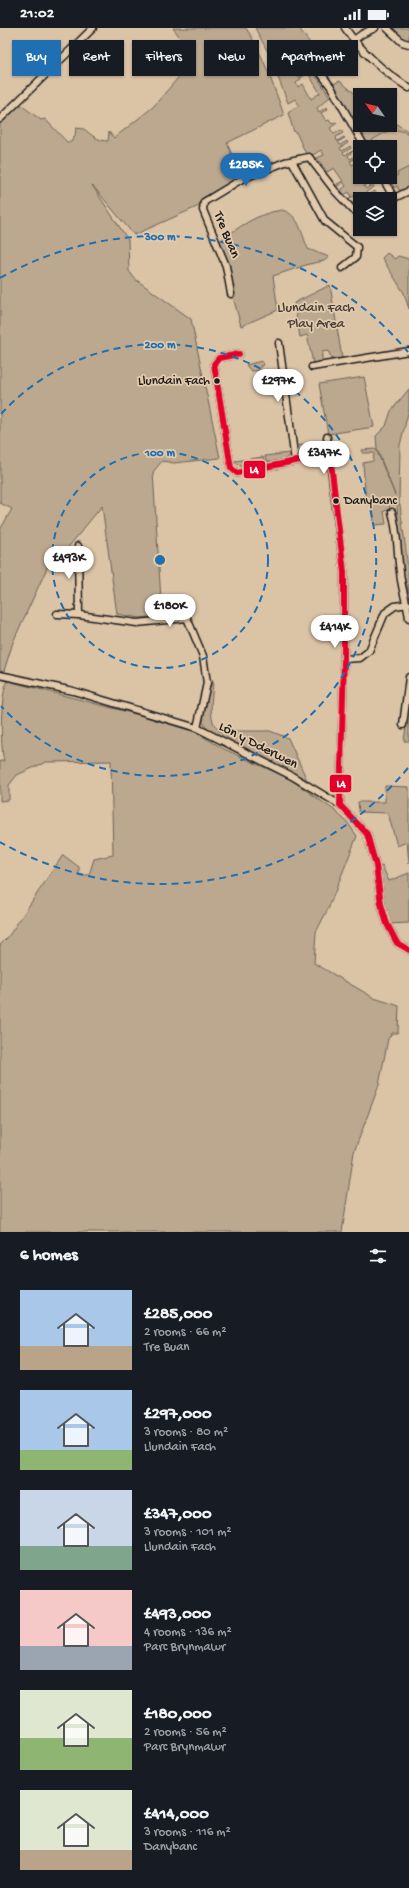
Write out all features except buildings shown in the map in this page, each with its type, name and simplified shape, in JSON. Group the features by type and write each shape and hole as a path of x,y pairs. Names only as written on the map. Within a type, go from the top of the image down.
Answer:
{"street":[{"path":"0,119 54,64 93,28"},
{"path":"345,28 354,40 362,34 375,28"},
{"path":"387,28 402,42 409,44"},
{"path":"358,44 375,62 409,88"},
{"path":"322,76 361,140"},
{"name":"Tre Buan","path":"231,294 226,266 203,210 204,202 242,179 292,160 310,157 335,191 353,210"},
{"path":"292,160 325,221 357,247 356,257 342,268"},
{"path":"397,196 409,191"},
{"path":"279,343 295,461"},
{"path":"312,367 409,352"},
{"path":"239,354 219,358 214,364 231,468 237,473 330,454"},
{"path":"327,437 336,493 336,528 344,572 344,659 340,805"},
{"path":"392,512 396,524 400,573 408,604 409,618"},
{"path":"78,546 78,615"},
{"path":"344,659 360,658 369,651 385,613 395,606 408,604"},
{"path":"57,614 78,615 136,623 187,618 203,656 206,683 197,728"},
{"name":"Lôn y Dderwen","path":"0,675 73,691 197,728 292,776 340,805 367,834 376,866 381,904 387,924 397,942 409,950"},
{"path":"403,725 409,677"}],"shaded area":[{"path":"397,127 409,132 409,187 397,192 392,184 397,184 397,140 373,140 388,132 397,132"}],"green space":[{"path":"173,28 246,28 253,40 204,40 204,76 259,76 259,51 267,69 267,76 270,76 284,115 227,143 241,176 201,199 199,206 134,235 92,185 128,240 129,271 135,279 191,319 220,458 174,463 162,461 153,472 162,616 140,618 117,614 102,506 61,556 52,557 13,642 4,671 0,670 0,530 12,509 0,503 0,119 17,102 41,120 45,119 67,142 71,142 75,136 76,128 84,129 98,139 108,141 109,132 114,138 153,107 180,76 196,76 196,40 182,40"},
{"path":"255,28 299,28 308,40 267,40 267,50"},
{"path":"393,28 409,28 409,42 405,42"},
{"path":"278,76 303,76 296,83 298,87 303,84 311,99 320,93 310,76 316,76 330,97 317,108 319,112 327,107 328,109 321,113 326,121 329,120 332,124 337,123 330,128 334,134 341,130 343,133 336,137 337,141 344,137 345,138 338,142 340,145 347,141 348,143 340,148 342,151 350,146 351,148 343,153 345,155 353,151 348,156 350,159 353,158 353,160 350,161 353,164 353,184 367,184 364,186 366,189 373,185 374,187 366,192 353,192 353,196 348,199 351,196 349,192 344,195 341,190 346,186 343,182 338,186 337,184 343,181 334,168 327,172 317,158 324,155 321,150 311,156 306,154 296,132 294,132 288,113 299,105 295,99 288,103"},
{"path":"340,81 353,92 353,119 333,84"},
{"path":"397,124 409,132 409,134 403,132 398,130"},
{"path":"365,132 386,132 372,140 365,140 361,134"},
{"path":"409,167 409,187 400,191 397,186 394,188 392,184 397,184 397,173"},
{"path":"282,210 288,212 296,220 308,249 329,257 324,261 309,264 273,276 278,310 241,326 233,297 228,266 218,242 240,227 264,214"},
{"path":"387,253 395,259 398,256 409,259 409,309 404,293 382,258"},
{"name":"Llundain Fach Play Area","path":"330,285 342,358 332,359 328,351 322,352 322,361 313,363 307,335 300,337 294,303"},
{"path":"262,361 264,365 260,366 261,370 251,371 246,365"},
{"path":"364,377 374,427 328,434 319,384"},
{"path":"409,389 409,409 400,445 399,503 397,504 400,504 407,560 409,593 402,570 397,505 390,505 389,510 384,511 386,524 374,525 373,505 366,504 363,463 373,461 374,453 362,453 362,450 376,449 395,495 377,449 376,436 386,426 391,411"},
{"path":"304,444 307,449 322,445 323,448 316,454 303,454 300,453 298,446"},
{"path":"289,453 288,457 283,460 266,461 265,456"},
{"path":"263,457 264,461 258,466 254,467 241,466 235,461"},
{"path":"213,680 211,708 213,721 216,727 220,731 270,731 288,738 307,780 207,730 203,722 208,690"},
{"path":"8,681 143,716 195,732 224,749 290,779 334,810 347,822 357,836 329,907 316,932 314,963 374,998 399,1006 398,1033 392,1033 388,1039 379,1085 354,1152 342,1232 0,1232 0,945 8,937 63,855 79,867 79,875 89,875 94,859 113,855 111,761 46,762 17,775 9,785 9,800 0,801 0,761 4,761 1,732 2,707 5,687"},
{"path":"409,706 409,741 404,741"},
{"path":"385,786 409,787 409,863 407,842 397,846 388,813 359,812 358,802 385,802"},
{"path":"382,866 389,881 409,873 409,923 388,924 382,901 378,869"}],"transit line":[{"name":"L4","path":"239,354 219,358 214,364 231,468 237,473 330,454 344,572 344,659 340,805 367,834 376,866 381,904 387,924 397,943 409,950"}],"place":[{"name":"Llundain Fach","path":"217,381"},
{"name":"Danybanc","path":"336,501"}]}
